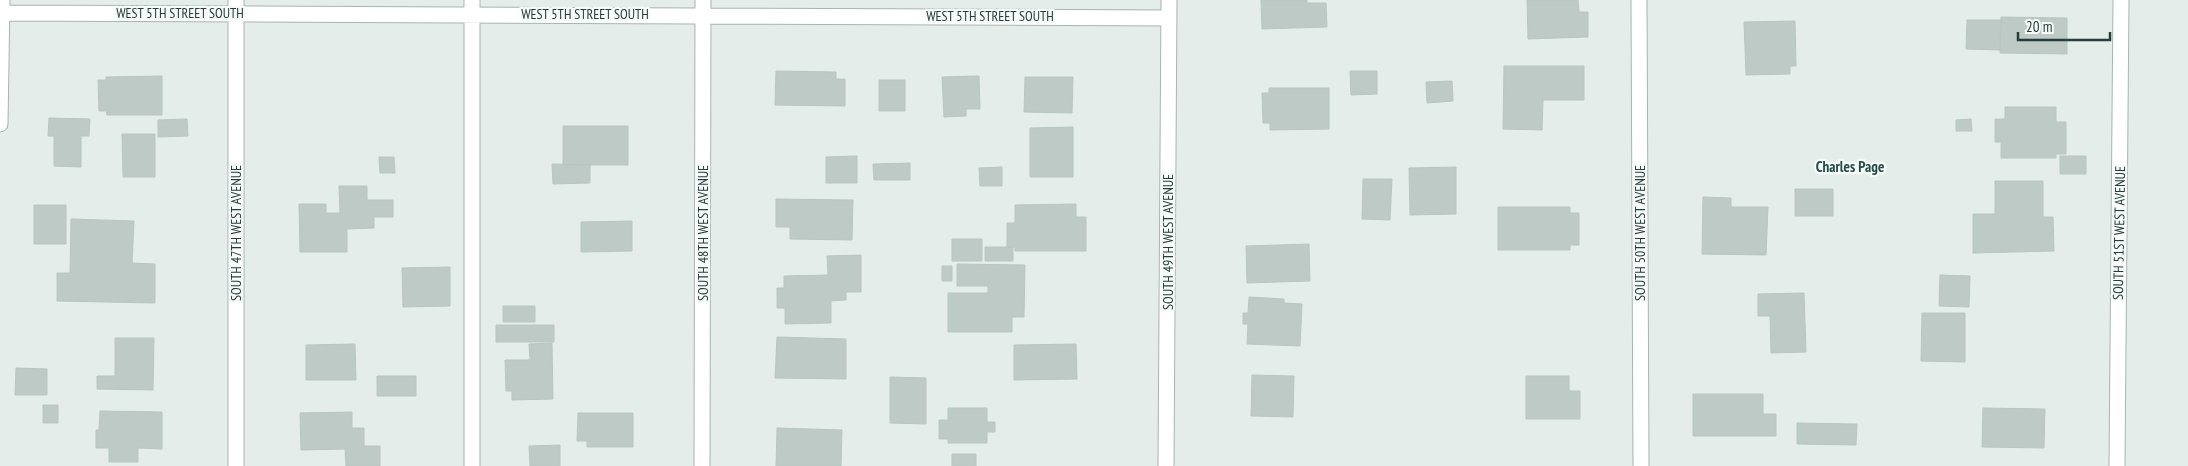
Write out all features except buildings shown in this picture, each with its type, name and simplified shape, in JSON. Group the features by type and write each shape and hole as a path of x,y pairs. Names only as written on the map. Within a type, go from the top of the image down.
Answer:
{"street":[{"name":"SOUTH 49TH WEST AVENUE","path":"1166,466 1169,0"},
{"name":"SOUTH 50TH WEST AVENUE","path":"1639,0 1641,466"},
{"name":"SOUTH 51ST WEST AVENUE","path":"2117,466 2121,0"},
{"name":"SOUTH 47TH WEST AVENUE","path":"236,7 236,466"},
{"path":"472,7 472,466"},
{"name":"WEST 5TH STREET SOUTH","path":"1,9 703,7 1169,18"},
{"name":"SOUTH 48TH WEST AVENUE","path":"702,466 703,7"},
{"path":"0,124 1,9"}],"district":[{"name":"Charles Page","path":"1850,166"}]}
